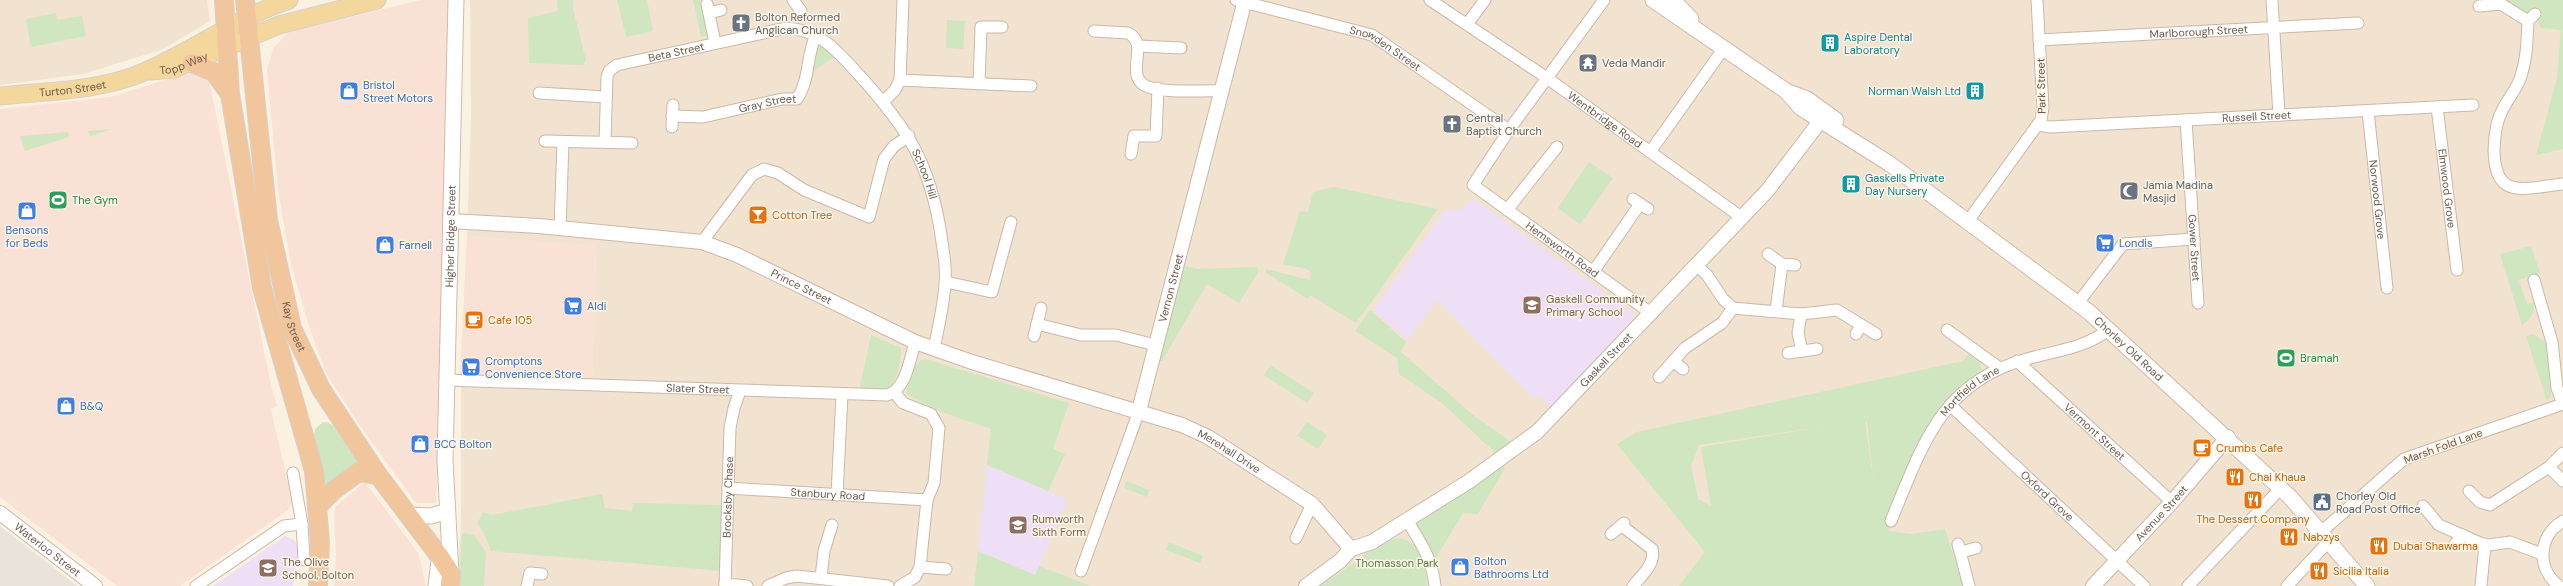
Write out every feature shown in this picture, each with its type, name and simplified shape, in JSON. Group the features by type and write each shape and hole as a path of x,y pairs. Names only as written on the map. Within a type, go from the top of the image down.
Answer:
{"highway":[{"path":"224,0 225,29 239,41"},
{"path":"246,8 239,41 239,60 254,237"},
{"name":"Kay Street","path":"239,41 230,94 262,288 314,471 320,542 318,586"},
{"name":"Kay Street","path":"239,41 268,220 292,328 321,389 378,475 440,557 451,580"},
{"path":"192,63 214,72 230,94"},
{"path":"317,506 334,490 359,472 378,475"}],"main road":[{"name":"Topp Way","path":"144,72 225,29 246,8 289,0"},
{"name":"Topp Way","path":"144,72 174,70 279,25 377,0"},
{"name":"Higher Bridge Street","path":"436,586 440,557 441,513 445,473 456,0"},
{"name":"Chorley Old Road","path":"1653,0 1706,34 1786,91 1815,105 1844,125 1861,144"},
{"name":"Chorley Old Road","path":"1673,0 1706,34"},
{"name":"Turton Street","path":"0,96 87,87 144,72"},
{"name":"Chorley Old Road","path":"1786,91 1801,108 1821,125 1861,144 2078,303 2109,329 2228,437 2281,488 2325,536 2367,586"},
{"name":"Higher Bridge Street","path":"445,473 449,512 451,580"},
{"path":"410,516 431,516 441,513"}],"street":[{"path":"794,0 801,11"},
{"path":"883,102 895,90 900,80 904,0"},
{"name":"Snowden Street","path":"1236,0 1245,0 1372,35 1509,130"},
{"name":"Vernon Street","path":"1081,571 1139,411 1245,0"},
{"name":"Wentbridge Road","path":"1430,0 1547,78 1741,217"},
{"path":"1467,24 1485,0"},
{"path":"1509,130 1604,0"},
{"name":"Park Street","path":"1968,221 2039,125 2043,108 2037,0"},
{"path":"2272,0 2279,116"},
{"path":"2479,6 2501,4 2532,18 2522,74 2498,119 2495,139 2496,171 2503,183 2513,187 2563,184"},
{"path":"715,43 708,9 721,10"},
{"name":"Marlborough Street","path":"2039,40 2358,23"},
{"path":"978,84 981,27 1002,27"},
{"name":"Beta Street","path":"605,142 606,97 609,71 616,65 786,28 816,35"},
{"path":"1094,31 1128,32 1136,39 1138,46 1138,79 1145,85 1158,88 1221,91"},
{"name":"School Hill","path":"816,35 836,50 883,102 909,136 922,160 937,206 946,282 934,349"},
{"name":"Gray Street","path":"672,116 703,117 782,99 797,99 803,91 808,53 816,35"},
{"path":"1138,46 1181,48"},
{"path":"1650,152 1724,48"},
{"path":"900,80 1030,86"},
{"path":"1131,154 1134,136 1156,136 1158,88"},
{"path":"540,93 606,97"},
{"path":"1815,105 1820,112 1821,125 1844,125"},
{"name":"Russell Street","path":"2039,125 2050,128 2474,105"},
{"name":"Elmwood Grove","path":"2437,107 2457,270"},
{"name":"Norwood Grove","path":"2368,111 2387,288"},
{"name":"Gower Street","path":"2186,120 2198,303"},
{"name":"Gaskell Street","path":"1351,550 1372,542 1468,482 1536,432 1652,314 1741,217 1767,191 1821,125"},
{"name":"Hemsworth Road","path":"1509,130 1473,184 1652,314"},
{"path":"702,242 752,175 758,170 774,171 804,190 869,217 884,159 894,146 909,136"},
{"path":"545,141 632,143"},
{"path":"560,228 563,142"},
{"path":"1507,210 1554,154"},
{"path":"1593,272 1640,204"},
{"name":"Prince Street","path":"450,221 560,228 702,242 737,255 915,342 1139,411"},
{"path":"946,282 992,292 1011,222"},
{"path":"2078,303 2123,244 2194,239"},
{"path":"1768,254 1782,264 1795,266"},
{"path":"1776,311 1782,264"},
{"path":"1697,266 1707,275 1723,298 1733,308 1801,314 1840,311 1859,329 1876,334"},
{"path":"2534,280 2552,342 2557,388 2563,404"},
{"path":"1034,336 1041,308"},
{"path":"1659,377 1685,348 1722,323 1733,308"},
{"path":"1801,314 1798,333 1802,351"},
{"path":"1037,324 1082,335 1116,335 1155,345"},
{"name":"Mortfield Lane","path":"1891,521 1923,445 1950,405 1973,383 1998,367 2094,340 2109,329"},
{"path":"1947,330 1964,336 1998,367"},
{"path":"900,586 915,578 920,567 927,500 934,483 939,428 931,414 903,403 895,393 903,380 915,342"},
{"path":"1788,353 1816,349"},
{"path":"1674,361 1683,369"},
{"name":"Vermont Street","path":"2017,361 2172,502"},
{"name":"Slater Street","path":"446,380 842,394 895,393"},
{"name":"Brocksby Chase","path":"740,390 731,417 725,585 747,586"},
{"path":"837,494 842,394"},
{"name":"Marsh Fold Lane","path":"2287,586 2325,536 2404,459 2563,404"},
{"name":"Oxford Grove","path":"1950,405 2118,560 2144,586"},
{"name":"Merehall Drive","path":"1139,411 1182,425 1208,437 1312,504 1351,550"},
{"name":"Avenue Street","path":"2093,586 2172,502 2228,437"},
{"path":"2468,491 2483,504 2495,504 2549,467 2563,453"},
{"path":"2549,467 2563,481"},
{"path":"292,473 302,524 304,560"},
{"name":"Stanbury Road","path":"728,488 927,500"},
{"path":"2188,586 2281,488"},
{"path":"1296,538 1312,504"},
{"path":"2423,506 2439,525 2485,545 2510,542 2542,554"},
{"name":"Waterloo Street","path":"0,513 95,586"},
{"path":"1407,520 1433,567 1435,586"},
{"path":"2559,586 2548,575 2542,554 2550,532 2563,521"},
{"path":"1291,522 1302,527"},
{"path":"196,586 284,526 302,524"},
{"path":"1611,534 1623,524 1652,549 1654,554 1650,566 1633,586"},
{"path":"821,578 824,551 832,525"},
{"path":"2455,544 2463,535"},
{"path":"2481,586 2485,545"},
{"path":"1969,586 1960,548 1976,548"},
{"path":"1306,586 1340,561 1351,550"},
{"path":"920,567 946,569"},
{"path":"527,586 530,573 542,574"},
{"path":"768,586 791,577 821,578 888,586"}],"shaded area":[{"path":"0,0 207,0 210,21 163,49 84,74 0,85"},
{"path":"421,0 450,0 436,503 416,503 361,427 326,373 308,323 291,264 278,190 267,69 274,47 289,32"},
{"path":"470,0 2563,0 2563,586 457,586 461,521 461,375 592,378 596,246 467,236 471,119"},
{"path":"189,73 201,73 209,80 270,381 277,406 271,409 292,502 288,510 180,586 117,586 0,497 0,109 110,97"},
{"name":"Gaskell Community Primary School","path":"1474,199 1636,315 1550,407 1537,394 1533,398 1437,300 1408,340 1373,310 1445,210 1460,210"},
{"path":"467,236 596,245 592,378 460,375"},
{"name":"Rumworth Sixth Form","path":"987,465 1067,499 1036,575 978,551"},
{"path":"365,482 418,553 426,586 334,586 336,553 334,511 336,506"},
{"path":"0,526 45,561 77,586 0,586"},
{"name":"The Olive School, Bolton","path":"285,536 294,540 299,549 293,586 213,586"}],"green space":[{"path":"557,0 573,0 573,9 586,60 583,65 529,63 528,18 558,11"},
{"path":"617,0 647,0 653,31 626,37"},
{"path":"693,0 700,0 710,35 701,37"},
{"path":"2499,0 2563,0 2563,149 2536,155 2557,78 2561,30 2541,28 2534,12 2525,14"},
{"path":"56,13 57,20 82,16 86,36 31,47 26,19"},
{"path":"947,20 965,21 963,49 946,48"},
{"path":"816,35 840,54 817,68 810,77"},
{"path":"113,129 90,136 88,131"},
{"path":"68,132 69,137 25,151 20,136"},
{"path":"1589,162 1613,178 1580,224 1558,208"},
{"path":"1334,187 1438,209 1356,323 1310,295 1308,299 1265,272 1266,269 1310,279 1311,273 1307,269 1283,264 1300,211 1308,212 1313,192"},
{"path":"2531,246 2540,273 2519,280 2527,304 2534,303 2534,311 2532,316 2522,325 2500,254"},
{"path":"1177,264 1198,269 1257,267 1259,271 1239,303 1207,284 1162,361 1152,358"},
{"path":"1370,310 1406,342 1401,352 1473,415 1518,447 1502,459 1442,403 1399,374 1397,358 1355,331"},
{"path":"2533,334 2545,342 2547,348 2551,396 2547,401 2526,336"},
{"path":"871,335 901,348 898,372 892,383 883,389 860,387"},
{"path":"1968,354 1979,361 1983,373 1921,447 1888,531 1911,534 1945,529 1963,586 1679,586 1705,552 1617,444 1637,432 1963,361","holes":["1865,421 1867,423 1874,485","1827,426 1701,447 1711,506 1698,499 1691,466 1699,445"]},
{"path":"926,359 1069,403 1053,449 1065,454 1048,491 987,465 991,429 941,412 906,394 914,368 921,361"},
{"path":"1270,365 1314,393 1307,403 1264,375"},
{"path":"323,422 334,426 340,432 363,465 325,487 314,436 315,429"},
{"path":"1307,422 1327,435 1318,449 1297,436"},
{"path":"1498,461 1505,468 1478,514 1463,513 1432,564 1407,520"},
{"path":"1126,481 1149,490 1147,497 1124,488"},
{"path":"602,494 605,508 632,511 633,503 723,505 721,571 491,551 483,531 477,524 483,512 492,515"},
{"path":"462,533 474,535 486,552 484,586 459,586"},
{"name":"Thomasson Park","path":"1396,538 1411,543 1416,548 1423,562 1427,586 1319,586 1358,562 1366,552"},
{"path":"1169,542 1203,556 1200,563 1166,550"},
{"path":"978,551 1035,575 1039,566 1091,586 974,586"}],"place":[{"name":"Bolton Reformed Anglican Church","path":"741,23"},
{"name":"Aspire Dental Laboratory","path":"1830,43"},
{"name":"Veda Mandir","path":"1588,63"},
{"name":"Bristol Street Motors","path":"349,91"},
{"name":"Norman Walsh Ltd","path":"1975,91"},
{"name":"Central Baptist Church","path":"1452,124"},
{"name":"Gaskells Private Day Nursery","path":"1851,184"},
{"name":"Jamia Madina Masjid","path":"2129,191"},
{"name":"The Gym","path":"58,200"},
{"name":"Bensons for Beds","path":"27,211"},
{"name":"Cotton Tree","path":"758,215"},
{"name":"Londis","path":"2105,243"},
{"name":"Farnell","path":"385,245"},
{"name":"Gaskell Community Primary School","path":"1532,305"},
{"name":"Aldi","path":"573,306"},
{"name":"Cafe 105","path":"474,320"},
{"name":"Bramah","path":"2286,358"},
{"name":"Cromptons Convenience Store","path":"471,367"},
{"name":"B&Q","path":"66,406"},
{"name":"BCC Bolton","path":"420,444"},
{"name":"Crumbs Cafe","path":"2202,448"},
{"name":"Chai Khaua","path":"2235,477"},
{"name":"The Dessert Company","path":"2253,500"},
{"name":"Chorley Old Road Post Office","path":"2322,502"},
{"name":"Rumworth Sixth Form","path":"1018,525"},
{"name":"Nabzys","path":"2289,537"},
{"name":"Dubai Shawarma","path":"2379,546"},
{"name":"Bolton Bathrooms Ltd","path":"1460,567"},
{"name":"The Olive School, Bolton","path":"268,568"},
{"name":"Sicilia Italia","path":"2319,571"}]}
